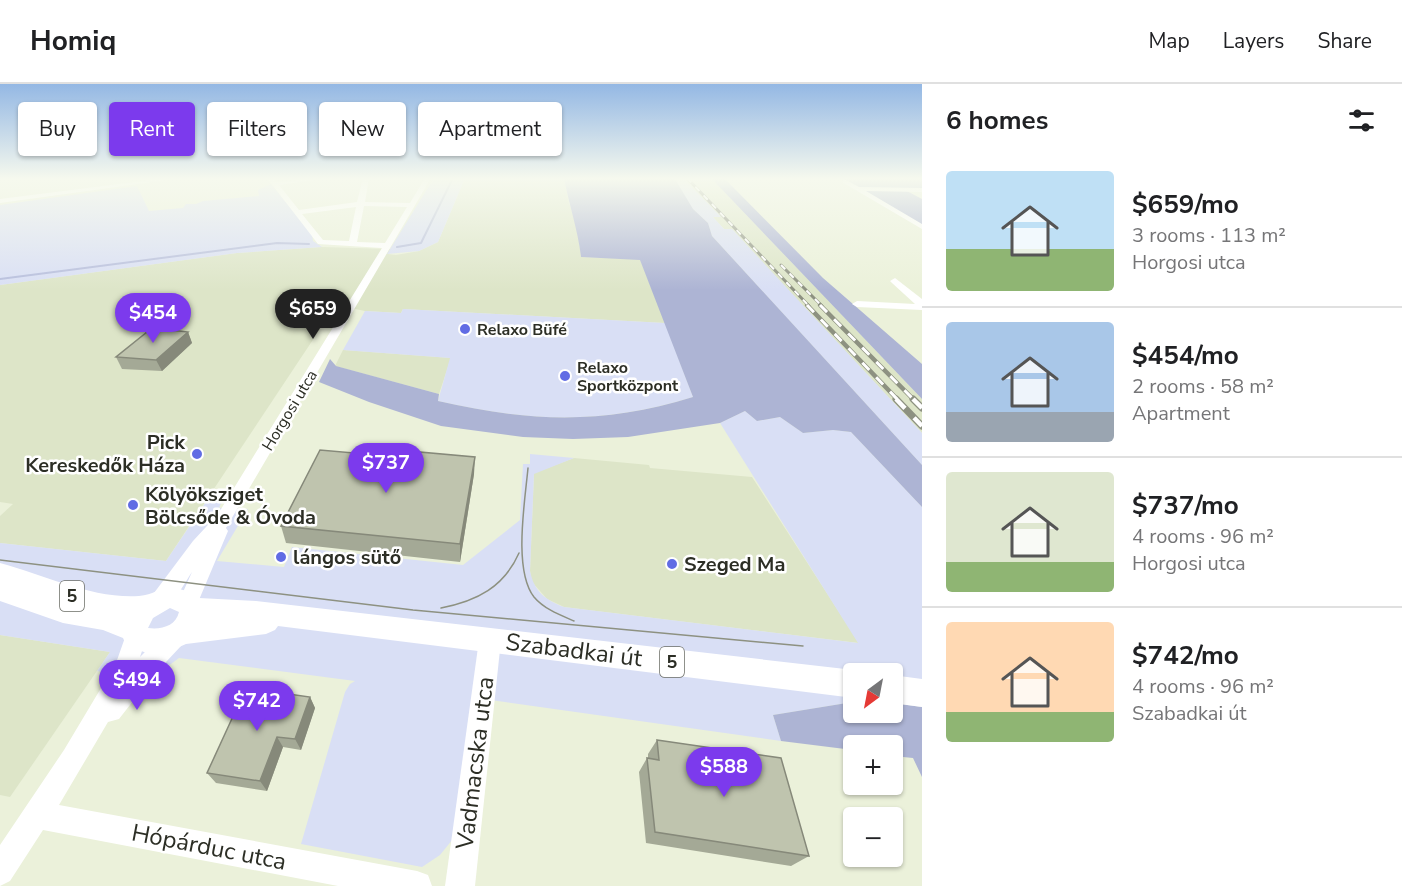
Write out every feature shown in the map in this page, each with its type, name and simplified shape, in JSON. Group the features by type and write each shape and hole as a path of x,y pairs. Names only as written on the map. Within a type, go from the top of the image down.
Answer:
{"main road":[{"name":"Szabadkai út","path":"0,573 82,599 113,606 144,618"},
{"name":"Szabadkai út","path":"0,590 63,612 104,619 144,618 170,597 192,605 294,618 843,683"},
{"path":"177,636 187,628 192,605"},
{"name":"Szabadkai út","path":"144,618 150,642 294,618"},
{"path":"903,690 922,693"}],"street":[{"path":"300,215 319,241 326,244 386,246"},
{"path":"352,245 358,215"},
{"name":"Horgosi utca","path":"192,605 224,519 405,215"},
{"path":"903,215 922,227"},
{"path":"895,281 922,305"},
{"path":"857,304 922,305"},
{"name":"Horgosi utca","path":"73,759 126,667 144,618 224,519"},
{"path":"0,871 73,759 142,670 177,636"},
{"name":"Vadmacska utca","path":"460,886 490,640"},
{"name":"Hópárduc utca","path":"37,815 417,886"}],"shaded area":[{"path":"0,215 297,215 312,234 313,241 322,247 237,253 0,285"},
{"path":"411,215 449,215 438,242 419,251 387,254"},
{"path":"449,215 573,215 578,230 581,257 640,259 665,323 403,309 401,313 365,311 336,305 166,561 0,543 0,516 13,504 0,502 0,285 237,253 322,247 390,249 388,254 396,255 419,251 438,242"},
{"path":"573,215 700,215 708,223 712,236 922,465 922,507 851,432 833,430 803,433 780,417 757,421 745,411 720,423 628,437 573,439 523,437 441,426 369,402 319,382 330,359 336,366 439,394 438,401 535,416 597,416 660,406 693,397 640,260 581,257"},
{"path":"700,215 719,215 721,217 713,217 724,229 732,229 922,433 922,465 712,236 708,223"},
{"path":"747,215 922,399 922,433 732,230 724,229 713,217"},
{"path":"747,215 761,215 823,278 922,364 922,399"},
{"path":"905,215 922,215 922,225"},
{"name":"Relaxo Sportközpont","path":"403,309 665,323 693,397 627,412 566,417 504,413 438,401 450,358 343,350 365,311 401,313"},
{"path":"343,350 451,358 439,394 335,366"},
{"path":"745,411 757,421 780,417 803,433 833,430 851,432 922,507 922,707 903,704 903,663 843,663 843,704 773,715 781,741 477,698 457,834 440,855 422,867 301,844 345,692 355,681 179,658 148,681 97,671 110,652 0,635 0,543 166,561 214,490 226,491 219,508 248,509 217,561 284,567 292,547 463,565 520,520 523,464 530,464 530,454 574,458 534,474 530,571 534,584 541,594 551,601 564,607 858,643 720,423"},
{"path":"574,458 649,465 650,468 752,477 859,643 564,607 547,599 532,582 530,571 534,473"},
{"path":"0,635 110,652 10,797 0,795"},
{"path":"843,704 843,723 903,723 903,704 922,707 922,777 913,758 903,757 903,735 843,735 843,749 781,741 773,715"}],"building":[{"path":"152,328 188,332 156,360 116,357"},
{"path":"391,445 411,446 409,451 475,457 460,544 281,526 320,450 365,454 367,447 389,448"},
{"path":"246,688 310,697 295,739 277,737 260,781 207,773"},
{"path":"657,740 781,758 809,856 655,832 647,758 659,760"}],"waterway":[{"path":"397,247 421,243 435,215"},
{"path":"0,279 277,243 309,244"}],"tram line":[{"path":"528,468 522,535 524,570 528,585 534,597 542,605 574,621"},
{"path":"441,608 466,601 488,591 506,575 519,553"},
{"path":"0,560 413,610 803,646"}],"railway":[{"path":"723,215 809,306"},
{"path":"781,265 822,306"},
{"path":"807,305 898,400"},
{"path":"820,305 914,400"},
{"path":"896,399 922,426"},
{"path":"914,400 922,408"}],"place":[{"name":"Relaxo Büfé","path":"465,329"},
{"name":"Relaxo Sportközpont","path":"565,376"},
{"name":"Pick Kereskedők Háza","path":"197,454"},
{"name":"Kölyöksziget Bölcsőde & Óvoda","path":"133,505"},
{"name":"lángos sütő","path":"281,557"},
{"name":"Szeged Ma","path":"672,564"}]}
